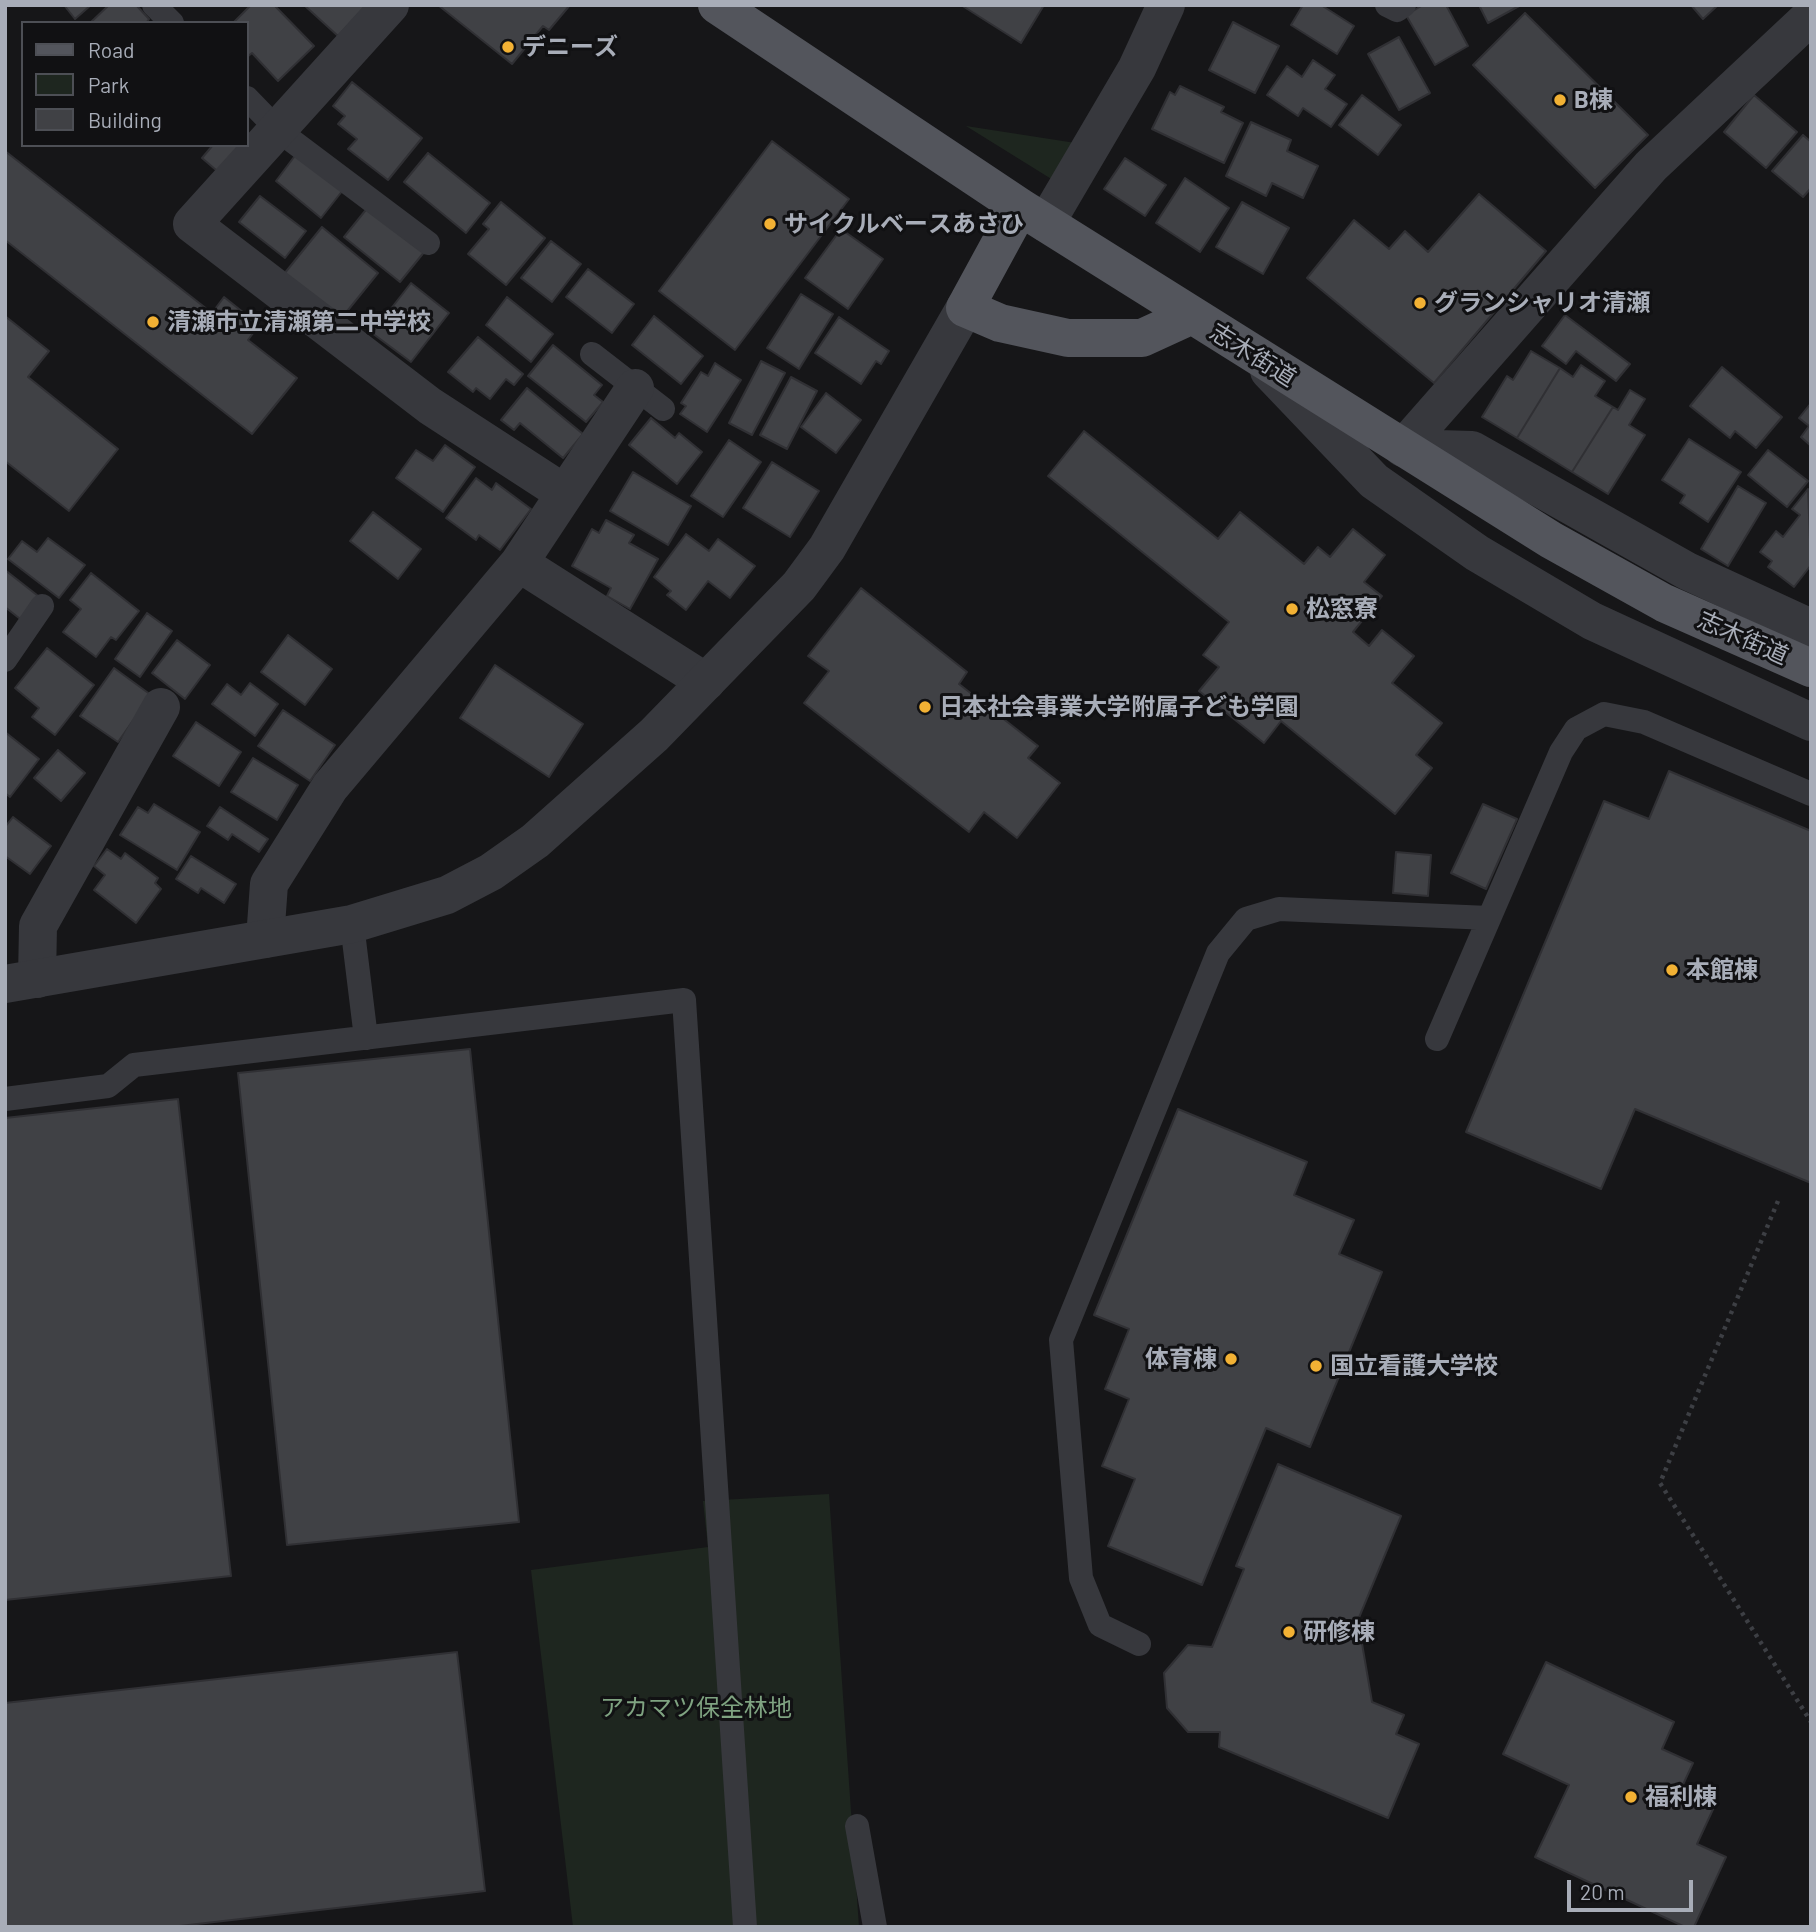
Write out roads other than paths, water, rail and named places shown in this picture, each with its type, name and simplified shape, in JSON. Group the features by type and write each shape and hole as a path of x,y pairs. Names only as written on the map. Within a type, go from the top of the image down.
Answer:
{"main road":[{"name":"志木街道","path":"717,5 1190,316 1550,540 1664,603 1811,668"},
{"path":"1033,215 965,308 1000,323 1068,338 1142,338 1190,316"}],"street":[{"path":"390,5 279,131 192,224 430,406 564,493"},
{"path":"1033,215 1137,68 1166,5"},
{"path":"1403,448 1651,166 1811,16"},
{"path":"161,707 38,926 21,981 352,924 447,895 491,872 545,832 654,735 799,586 827,548 965,308"},
{"path":"1255,357 1374,481 1477,553 1592,621 1811,722"},
{"path":"265,939 269,884 330,787 519,563 564,493 649,399"},
{"path":"1403,448 1472,450 1687,571 1811,628"},
{"path":"519,563 706,682"}],"lane":[{"path":"154,5 170,21"},
{"path":"1387,5 1397,10 1404,5"},
{"path":"248,99 279,131 428,243"},
{"path":"592,354 649,399"},
{"path":"5,660 42,606"},
{"path":"1437,1039 1560,752 1576,729 1604,714 1644,722 1811,794"},
{"path":"1139,1644 1100,1625 1081,1578 1061,1340 1218,953 1246,919 1279,909 1489,918"},
{"path":"352,924 366,1038"},
{"path":"5,1099 108,1086 134,1065 684,1000 746,1927"},
{"path":"857,1826 875,1927"}],"place":[{"name":"デニーズ","path":"508,47"},
{"name":"B棟","path":"1560,100"},
{"name":"サイクルベースあさひ","path":"770,224"},
{"name":"グランシャリオ清瀬","path":"1420,303"},
{"name":"清瀬市立清瀬第二中学校","path":"153,322"},
{"name":"松窓寮","path":"1292,609"},
{"name":"日本社会事業大学附属子ども学園","path":"925,707"},
{"name":"本館棟","path":"1672,970"},
{"name":"体育棟","path":"1231,1359"},
{"name":"国立看護大学校","path":"1316,1366"},
{"name":"研修棟","path":"1289,1632"},
{"name":"福利棟","path":"1631,1797"}],"park label":[{"name":"アカマツ保全林地","path":"696,1708"}]}
